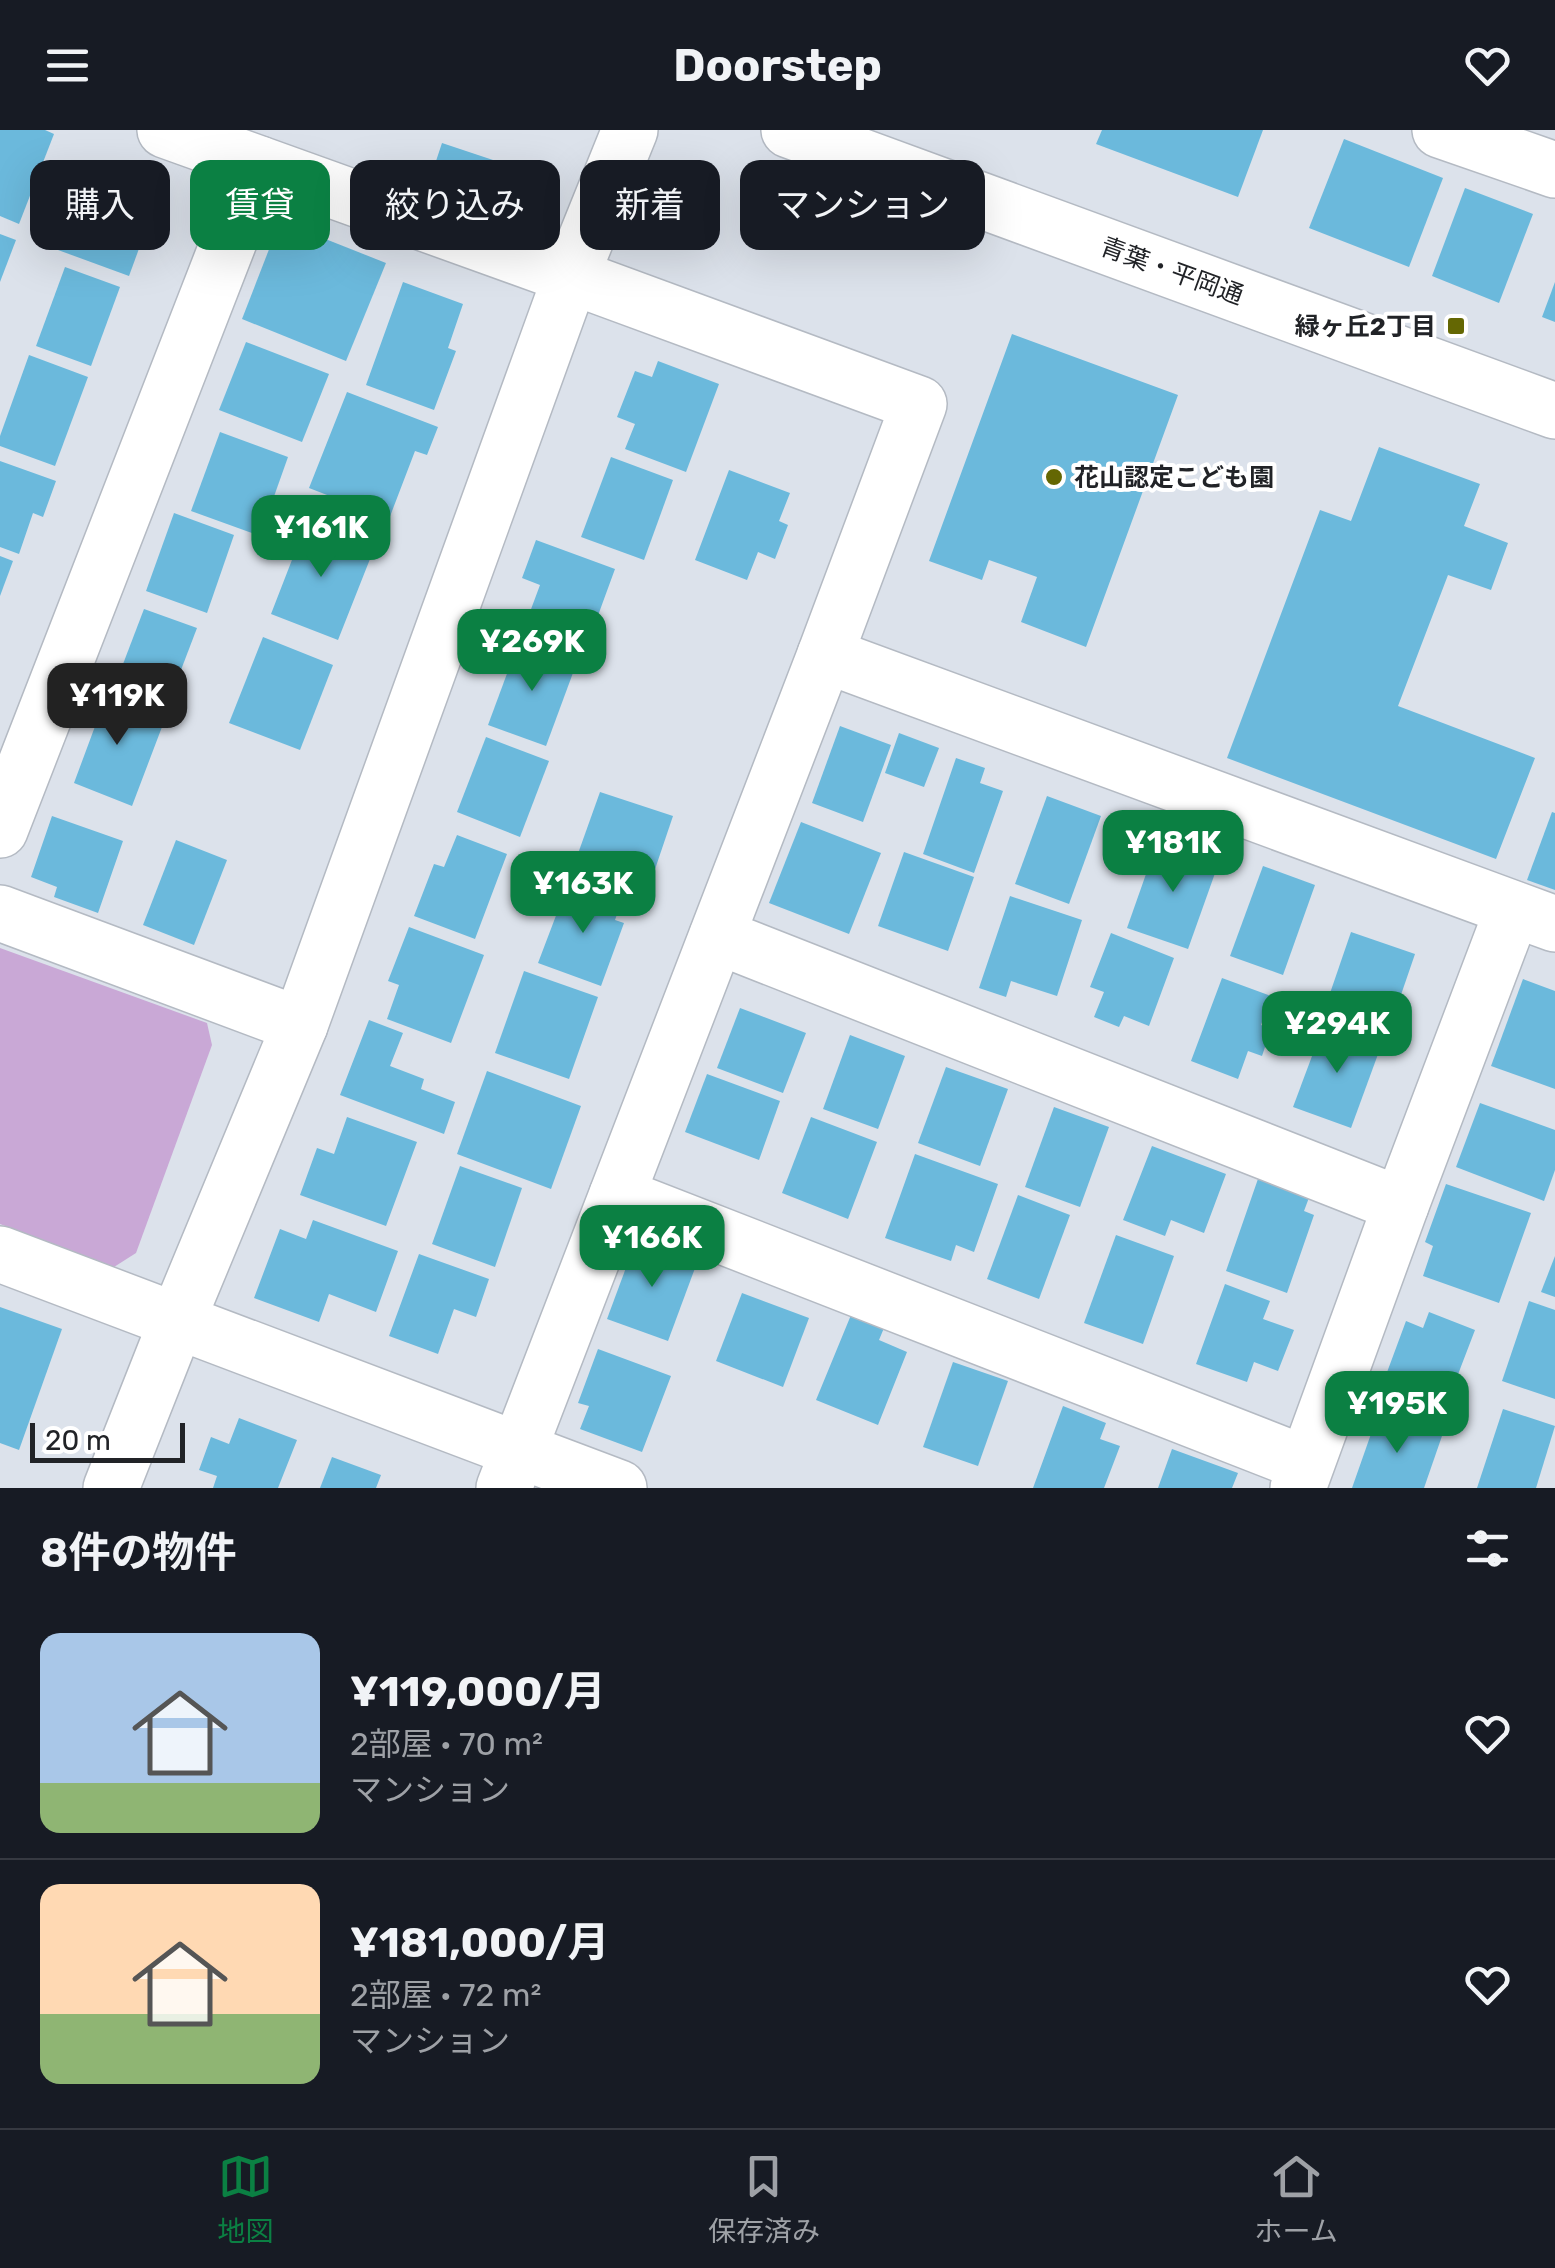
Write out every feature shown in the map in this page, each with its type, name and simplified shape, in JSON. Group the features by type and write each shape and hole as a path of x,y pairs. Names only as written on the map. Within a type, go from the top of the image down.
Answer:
{"street":[{"path":"165,130 248,160"},
{"path":"111,1488 300,1025 571,276 630,130"},
{"name":"青葉・平岡通","path":"789,130 1555,411"},
{"path":"1440,130 1555,170"},
{"path":"330,189 919,404 512,1469"},
{"path":"0,830 226,250"},
{"path":"617,1195 1302,1476 1400,1204 1534,916 825,655"},
{"path":"0,913 300,1025"},
{"path":"717,936 1400,1204"},
{"path":"0,1254 177,1320 512,1469 618,1488"}],"shaded area":[{"path":"0,948 207,1023 212,1045 136,1253 114,1267 0,1224"}],"building":[{"path":"0,130 45,130 54,134 44,160 30,160 30,196 19,224 0,216"},
{"path":"1102,130 1263,130 1238,197 1096,144"},
{"path":"1344,139 1443,178 1409,267 1309,228"},
{"path":"442,143 493,160 436,160"},
{"path":"1465,188 1533,214 1499,303 1432,276"},
{"path":"0,234 16,240 0,282"},
{"path":"330,241 386,263 346,361 242,319 269,250 330,250"},
{"path":"58,250 139,250 129,276"},
{"path":"65,267 120,287 91,366 36,346"},
{"path":"403,282 463,304 448,348 456,351 434,410 366,385"},
{"path":"1555,282 1555,322 1542,317"},
{"name":"花山認定こども園","path":"1012,334 1178,395 1086,647 1021,622 1037,577 989,560 982,580 929,561"},
{"path":"246,342 329,374 302,442 219,410"},
{"path":"29,355 88,377 55,466 0,446 0,436"},
{"path":"658,361 719,384 686,472 625,449 635,424 617,417 635,371 652,377"},
{"path":"347,392 438,427 427,455 415,451 389,519 309,488"},
{"path":"220,432 288,457 260,536 191,511"},
{"path":"1379,447 1480,484 1464,526 1508,543 1491,590 1448,575 1398,706 1535,758 1496,859 1227,758 1320,510 1351,521"},
{"path":"611,457 673,480 644,560 581,537"},
{"path":"0,461 56,481 43,517 33,513 19,554 0,547"},
{"path":"729,470 790,493 779,521 788,525 775,559 758,552 747,580 695,560"},
{"path":"174,513 234,535 207,613 146,591"},
{"path":"309,516 352,533 346,550 370,559 338,640 271,614"},
{"path":"536,540 615,569 585,651 524,628 540,585 522,578"},
{"path":"0,556 13,561 0,596"},
{"path":"144,609 197,628 168,704 115,685"},
{"path":"263,637 333,665 300,750 229,723"},
{"path":"519,641 577,662 546,746 488,725"},
{"path":"88,690 165,719 132,806 74,783 97,721 79,714"},
{"path":"840,726 891,745 863,822 812,803"},
{"path":"899,733 939,748 924,787 885,773"},
{"path":"486,737 549,761 520,837 457,812"},
{"path":"956,758 985,768 980,783 1003,791 974,873 923,854"},
{"path":"600,792 673,816 649,887 575,862"},
{"path":"1047,796 1101,816 1069,904 1015,884"},
{"path":"1552,812 1555,813 1555,890 1527,880"},
{"path":"52,816 123,841 98,913 54,897 57,887 31,877"},
{"path":"801,822 881,853 849,934 769,903"},
{"path":"457,835 507,854 475,939 414,916 434,864 444,867"},
{"path":"176,840 227,860 194,945 143,925"},
{"path":"1158,840 1219,862 1188,949 1127,928"},
{"path":"904,852 974,877 948,951 878,926"},
{"path":"1263,866 1315,885 1283,975 1230,956"},
{"path":"568,884 621,903 615,920 624,923 601,986 538,963"},
{"path":"1010,896 1082,920 1057,996 1011,981 1006,997 979,988"},
{"path":"409,927 484,955 451,1043 387,1019 399,985 388,981"},
{"path":"1351,932 1415,954 1391,1024 1327,1002"},
{"path":"1111,933 1174,958 1149,1026 1124,1016 1119,1027 1094,1017 1104,992 1090,987"},
{"path":"524,971 598,997 569,1079 495,1053"},
{"path":"1222,978 1271,996 1261,1025 1271,1029 1262,1056 1248,1051 1238,1079 1191,1061"},
{"path":"1523,979 1555,991 1555,1089 1491,1066"},
{"path":"740,1008 806,1033 783,1093 717,1068"},
{"path":"369,1020 403,1033 390,1066 424,1079 421,1089 455,1102 444,1134 340,1095"},
{"path":"1324,1024 1381,1046 1351,1128 1293,1107"},
{"path":"850,1035 905,1056 878,1129 823,1109"},
{"path":"946,1067 1008,1089 980,1166 918,1143"},
{"path":"487,1071 581,1106 551,1189 457,1154"},
{"path":"707,1074 780,1101 759,1160 685,1132"},
{"path":"1480,1103 1555,1130 1555,1170 1544,1201 1456,1167"},
{"path":"1054,1107 1109,1127 1080,1207 1025,1187"},
{"path":"347,1117 417,1142 386,1226 300,1195 317,1148 334,1154"},
{"path":"811,1117 877,1142 848,1219 782,1193"},
{"path":"1152,1146 1226,1174 1204,1233 1171,1220 1165,1236 1123,1220"},
{"path":"915,1154 998,1184 974,1252 956,1245 951,1261 885,1238"},
{"path":"460,1166 522,1188 495,1267 432,1244"},
{"path":"1259,1176 1310,1195 1304,1211 1314,1215 1287,1293 1226,1271"},
{"path":"1446,1184 1531,1213 1499,1303 1423,1276 1433,1246 1425,1242"},
{"path":"1018,1195 1070,1215 1039,1299 987,1279"},
{"path":"313,1220 398,1251 376,1312 329,1294 319,1322 254,1298 280,1229 306,1239"},
{"path":"1116,1235 1174,1256 1143,1344 1084,1323"},
{"path":"637,1238 698,1260 668,1341 607,1319"},
{"path":"419,1254 489,1279 476,1317 454,1309 438,1354 389,1336"},
{"path":"1555,1256 1555,1297 1541,1292"},
{"path":"1225,1284 1270,1301 1263,1319 1294,1330 1278,1371 1254,1362 1247,1382 1196,1364"},
{"path":"742,1293 809,1318 783,1387 716,1361"},
{"path":"1529,1301 1555,1310 1555,1399 1502,1381"},
{"path":"0,1307 62,1329 19,1450 0,1443"},
{"path":"1429,1312 1475,1330 1439,1424 1386,1404 1396,1378 1386,1375 1406,1321 1423,1328"},
{"path":"851,1315 884,1328 879,1340 907,1352 878,1425 816,1400"},
{"path":"598,1349 671,1376 642,1452 580,1429 589,1406 578,1403"},
{"path":"953,1362 1008,1381 978,1466 923,1447"},
{"path":"1063,1406 1106,1423 1100,1439 1120,1446 1104,1488 1033,1488"},
{"path":"1503,1409 1555,1426 1536,1488 1477,1488"},
{"path":"1378,1414 1442,1436 1424,1488 1352,1488"},
{"path":"239,1418 297,1440 278,1488 213,1488 217,1476 199,1470 211,1437 229,1444"},
{"path":"1172,1449 1238,1473 1232,1488 1158,1488"},
{"path":"332,1457 381,1475 376,1488 320,1488"}],"place":[{"name":"緑ヶ丘2丁目","path":"1456,326"},
{"name":"花山認定こども園","path":"1054,477"}]}
